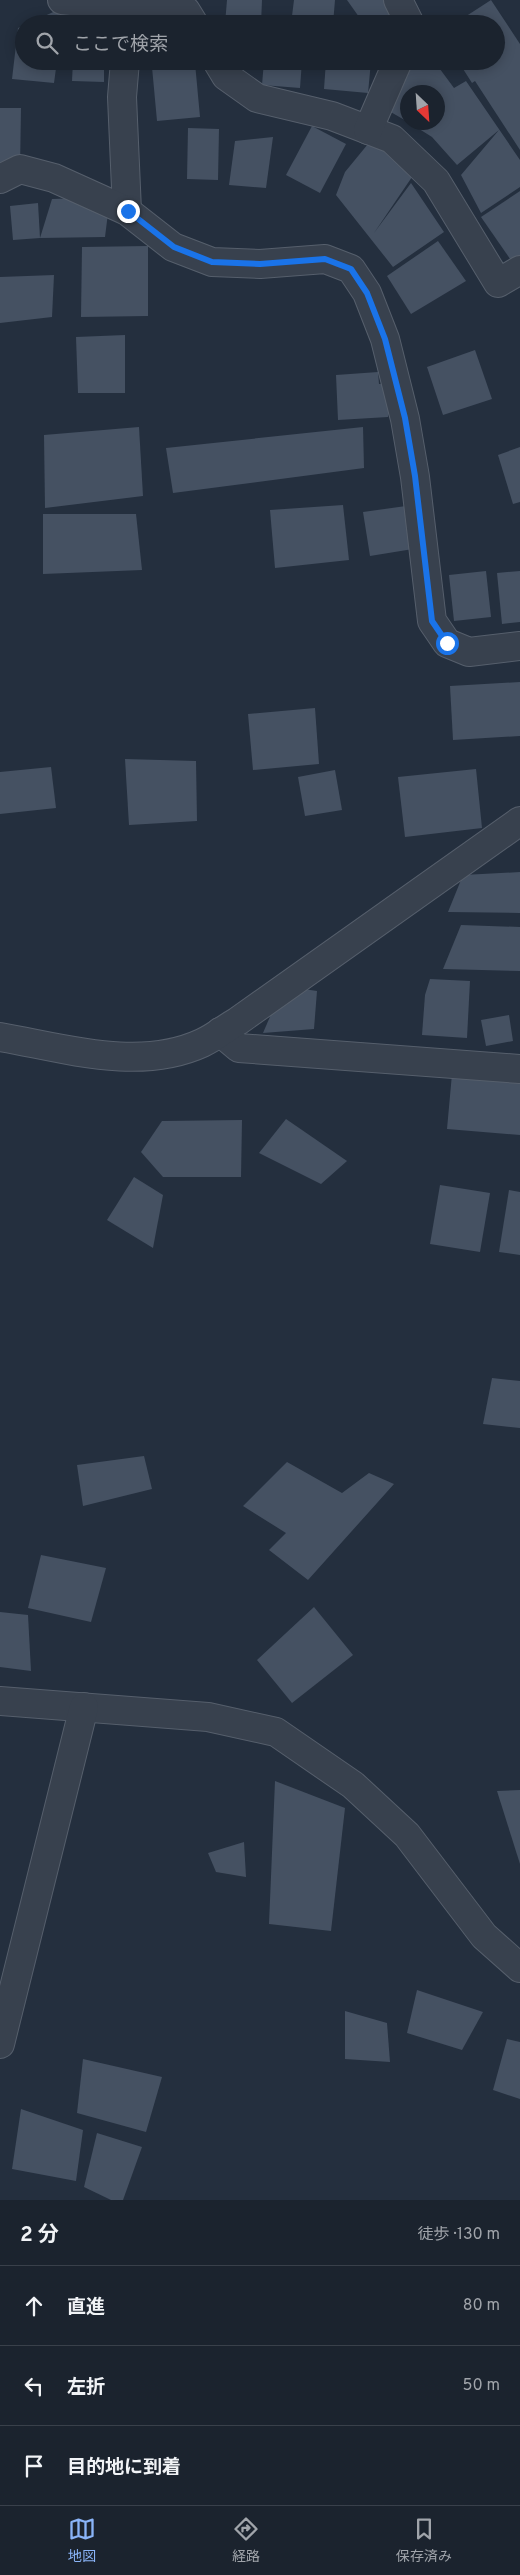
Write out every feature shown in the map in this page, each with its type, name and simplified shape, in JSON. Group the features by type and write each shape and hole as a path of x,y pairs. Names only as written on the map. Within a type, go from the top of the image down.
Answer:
{"street":[{"path":"62,0 129,10 162,1 192,12"},
{"path":"398,0 406,15"},
{"path":"124,70 122,97 128,211"},
{"path":"222,70 226,76 257,98 332,116 392,139 436,181 498,283 520,270"},
{"path":"368,130 394,70"},
{"path":"0,180 20,169 54,178 128,211 174,247 212,262 260,264 325,259 351,269 367,293 385,339 405,418 415,476 432,621 447,643 469,652 520,646"},
{"path":"0,1037 117,1057 160,1055 201,1043 220,1032 520,821"},
{"path":"220,1032 239,1048 520,1069"},
{"path":"0,1701 208,1717 276,1732 353,1785 407,1836 484,1936 520,1968"},
{"path":"0,2044 84,1707"}],"building":[{"path":"227,0 262,0 261,15 226,15"},
{"path":"294,0 335,0 334,15 292,15"},
{"path":"347,0 387,0 394,15 358,15"},
{"path":"491,0 501,15 468,15"},
{"path":"75,1 99,15 74,15"},
{"path":"62,8 62,15 47,15"},
{"path":"505,21 520,44 520,150 475,81 472,83 464,70 505,70"},
{"path":"15,54 15,70 56,70 54,83 12,79"},
{"path":"73,70 104,70 104,82 72,81"},
{"path":"152,70 196,70 200,117 157,121"},
{"path":"263,70 301,70 300,88 262,85"},
{"path":"325,70 370,70 368,93 324,89"},
{"path":"404,70 441,70 454,88 466,81 520,160 520,187 481,213 461,175 499,130 457,165 432,137 421,130 445,130 445,85 400,85 400,117 389,111"},
{"path":"0,108 21,108 20,169 0,169"},
{"path":"312,126 346,144 320,193 286,175"},
{"path":"188,128 219,129 218,180 187,179"},
{"path":"377,133 412,177 374,233 411,183 444,232 393,267 336,195 345,172"},
{"path":"273,137 266,188 229,185 235,141"},
{"path":"520,191 520,263 515,266 481,217"},
{"path":"110,197 105,237 40,238 52,199"},
{"path":"38,203 40,238 13,240 10,206"},
{"path":"438,241 466,281 411,314 387,276"},
{"path":"148,246 148,316 81,317 82,247"},
{"path":"54,275 52,317 0,323 0,277"},
{"path":"125,335 125,393 78,393 76,337"},
{"path":"475,350 492,399 443,415 427,367"},
{"path":"378,372 379,384 396,383 388,417 338,420 336,375"},
{"path":"139,427 143,496 45,508 44,435"},
{"path":"363,427 364,468 173,493 166,448"},
{"path":"520,447 520,502 513,504 498,455"},
{"path":"343,505 349,560 275,568 270,510"},
{"path":"406,506 413,549 370,556 363,512"},
{"path":"43,514 136,514 142,570 43,574"},
{"path":"486,571 491,617 454,621 449,575"},
{"path":"520,571 520,622 502,624 497,573"},
{"path":"520,682 520,736 453,740 450,686"},
{"path":"315,708 319,764 253,770 248,714"},
{"path":"125,759 196,761 197,821 129,825"},
{"path":"51,767 56,808 0,814 0,772"},
{"path":"476,769 482,828 405,837 398,777"},
{"path":"335,770 342,810 305,816 298,777"},
{"path":"520,872 520,913 448,912 463,875"},
{"path":"461,925 520,927 520,971 443,969"},
{"path":"430,979 470,981 467,1038 422,1035 425,995"},
{"path":"297,988 317,991 314,1029 263,1033 278,998"},
{"path":"509,1015 513,1041 486,1046 481,1020"},
{"path":"452,1074 520,1079 520,1135 447,1129"},
{"path":"286,1119 347,1161 321,1184 259,1153"},
{"path":"242,1120 241,1177 163,1177 141,1152 162,1121"},
{"path":"134,1177 163,1195 153,1248 107,1220"},
{"path":"440,1185 490,1193 480,1252 430,1244"},
{"path":"509,1190 520,1192 520,1255 499,1252"},
{"path":"492,1378 520,1381 520,1428 483,1424"},
{"path":"144,1456 152,1489 83,1506 77,1465"},
{"path":"287,1462 342,1493 369,1473 394,1484 308,1580 269,1550 286,1533 243,1506"},
{"path":"41,1555 106,1568 91,1622 28,1608"},
{"path":"314,1607 353,1655 292,1703 257,1660"},
{"path":"0,1612 28,1615 31,1671 0,1667"},
{"path":"275,1781 345,1808 331,1931 269,1924"},
{"path":"520,1790 520,1864 497,1791"},
{"path":"244,1842 246,1877 216,1872 208,1853"},
{"path":"417,1990 483,2012 462,2050 407,2033"},
{"path":"345,2011 387,2023 390,2062 345,2059"},
{"path":"507,2039 520,2042 520,2099 493,2090"},
{"path":"83,2059 162,2077 146,2132 77,2113"},
{"path":"21,2109 83,2130 76,2181 12,2169"},
{"path":"97,2133 142,2147 123,2200 111,2200 84,2187"}],"route":[{"path":"128,211 174,247 212,262 260,264 325,259 351,269 367,293 385,339 405,418 415,476 432,621 447,643"}]}
